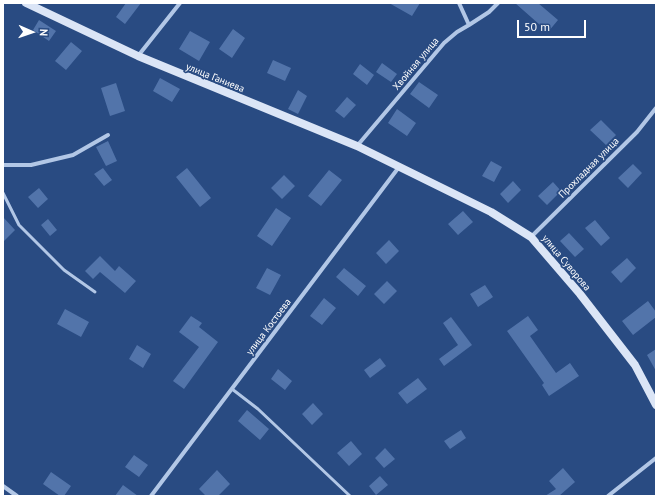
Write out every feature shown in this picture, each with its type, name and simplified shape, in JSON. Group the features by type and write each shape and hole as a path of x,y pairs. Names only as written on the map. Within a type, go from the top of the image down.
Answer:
{"main road":[{"name":"улица Ганиева","path":"26,3 138,56 357,146 399,167"},
{"name":"улица Суворова","path":"399,167 491,212 531,236 580,294 635,365 656,405"}],"street":[{"path":"138,56 180,3"},
{"path":"459,3 469,25"},
{"name":"Хвойная улица","path":"357,146 444,42 457,32 490,12 498,3"},
{"name":"Прохладная улица","path":"531,236 637,132 656,108"},
{"path":"3,165 31,165 73,155 108,135"},
{"name":"улица Костоева","path":"151,496 399,167"},
{"path":"608,496 656,458"},
{"path":"3,486 17,496"}],"lane":[{"path":"3,193 19,225 64,270 95,292"},
{"path":"232,389 258,409 350,496"}],"building":[{"path":"126,3 141,3 125,24 116,17"},
{"path":"389,3 420,3 412,16"},
{"path":"515,3 538,3 558,20 548,32"},
{"path":"39,20 56,31 49,41 33,30"},
{"path":"233,29 245,38 232,58 219,49"},
{"path":"190,31 210,42 199,61 179,49"},
{"path":"71,42 82,51 66,70 55,61"},
{"path":"273,60 291,68 285,81 267,73"},
{"path":"382,63 397,74 391,82 376,72"},
{"path":"360,64 374,75 367,85 353,74"},
{"path":"160,78 180,89 172,102 153,91"},
{"path":"419,82 438,95 429,108 410,94"},
{"path":"116,83 125,111 110,116 101,88"},
{"path":"298,90 307,96 298,114 288,109"},
{"path":"347,97 356,105 344,118 335,111"},
{"path":"397,109 416,123 407,136 388,123"},
{"path":"601,120 616,135 606,145 590,130"},
{"path":"108,141 117,161 106,166 96,147"},
{"path":"491,161 502,167 494,182 482,176"},
{"path":"633,164 642,173 628,188 618,178"},
{"path":"103,168 112,180 104,186 94,174"},
{"path":"187,168 211,198 200,207 176,177"},
{"path":"329,170 342,180 321,206 308,196"},
{"path":"284,175 295,186 282,199 271,188"},
{"path":"513,181 521,190 508,203 500,194"},
{"path":"553,182 561,191 547,205 538,196"},
{"path":"39,188 48,199 38,208 28,197"},
{"path":"276,208 291,218 272,246 257,236"},
{"path":"463,211 473,222 458,235 448,224"},
{"path":"3,217 15,230 3,242"},
{"path":"48,219 57,230 50,236 41,225"},
{"path":"595,220 610,238 601,246 585,228"},
{"path":"569,233 584,249 575,257 560,241"},
{"path":"389,240 399,251 386,264 376,253"},
{"path":"100,256 115,271 119,266 136,281 125,293 100,272 93,279 85,271"},
{"path":"627,258 636,268 621,283 611,272"},
{"path":"267,268 281,275 270,295 256,288"},
{"path":"344,268 366,286 358,296 336,277"},
{"path":"387,281 397,291 384,304 374,294"},
{"path":"485,285 493,297 478,307 470,294"},
{"path":"324,298 336,308 322,325 310,316"},
{"path":"648,301 656,312 656,317 633,335 622,321"},
{"path":"65,309 89,322 81,337 57,324"},
{"path":"191,316 202,323 199,327 218,342 184,389 173,381 199,347 179,332"},
{"path":"528,316 538,330 530,336 556,373 570,363 579,376 549,396 542,385 544,383 507,331"},
{"path":"451,317 472,345 444,366 439,359 458,345 443,323"},
{"path":"137,345 151,354 143,368 129,359"},
{"path":"656,349 656,371 647,355"},
{"path":"380,358 386,366 370,378 364,370"},
{"path":"278,369 292,381 285,390 271,379"},
{"path":"418,378 427,389 407,404 398,393"},
{"path":"313,403 323,414 312,425 302,414"},
{"path":"247,410 269,429 260,440 238,421"},
{"path":"461,430 466,438 450,449 444,441"},
{"path":"351,441 362,454 349,466 337,453"},
{"path":"385,448 395,459 384,468 375,458"},
{"path":"134,455 148,465 139,477 125,467"},
{"path":"563,468 575,482 559,496 545,496 556,489 549,481"},
{"path":"217,470 230,484 218,496 206,496 199,489"},
{"path":"51,472 71,486 64,496 60,496 43,484"},
{"path":"380,476 388,485 376,495 369,486"},
{"path":"123,485 138,496 115,496"}]}
